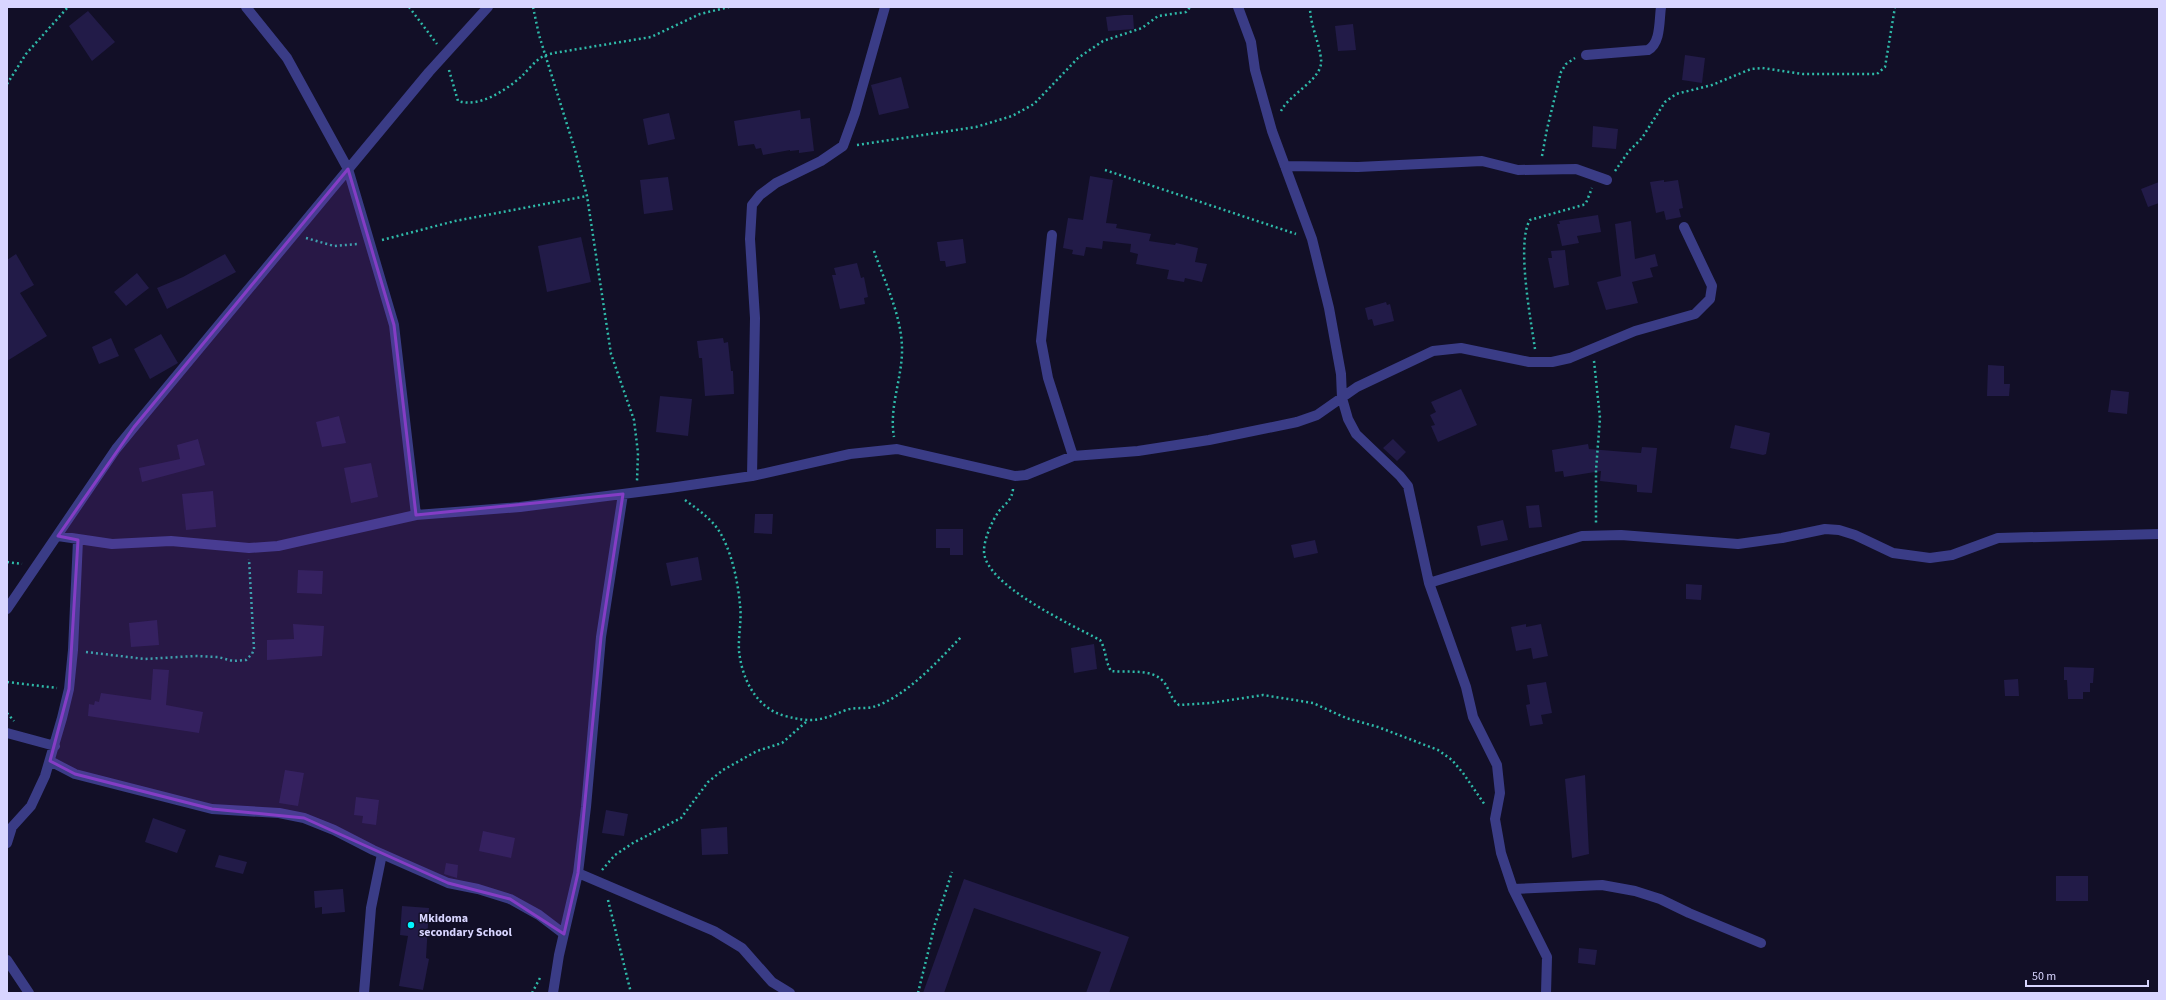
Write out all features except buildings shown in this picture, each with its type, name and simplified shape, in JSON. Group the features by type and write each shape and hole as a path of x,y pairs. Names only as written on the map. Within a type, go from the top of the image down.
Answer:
{"street":[{"path":"246,7 287,58 348,168 394,325 416,515"},
{"path":"7,608 129,432 348,168 488,7"},
{"path":"752,476 755,318 750,239 752,205 760,195 776,183 821,161 843,146 855,113 885,7"},
{"path":"1238,7 1250,42 1255,70 1272,132 1312,239 1329,308 1341,374 1342,398 1348,419 1356,434 1400,476 1408,486 1430,583 1466,687 1473,717 1497,765 1500,793 1495,819 1504,869 1547,957 1546,993"},
{"path":"1586,55 1648,50 1653,47 1657,40 1661,7"},
{"path":"1285,166 1358,168 1482,161 1518,170 1576,169 1607,180"},
{"path":"58,536 112,544 171,541 249,548 278,546 416,515 520,507 637,493 752,476 850,454 897,449 1015,476 1026,475 1072,456 1138,451 1210,440 1297,422 1317,415 1357,387 1433,351 1461,348 1536,362 1552,362 1570,358 1618,337 1695,314 1710,299 1712,286 1684,227"},
{"path":"1052,235 1041,341 1048,378 1072,456"},
{"path":"553,993 564,934 578,873 586,807 601,637 623,494"},
{"path":"1430,583 1508,560 1560,541 1582,536 1601,535 1738,544 1782,538 1825,529 1838,530 1855,535 1893,553 1930,558 1952,555 1998,538 2159,534"},
{"path":"7,843 12,827 31,806 50,761 69,689 73,650 78,540"},
{"path":"7,734 55,746"},
{"path":"50,761 75,774 212,809 279,813 304,818 334,830 382,854 448,883 478,889 510,899 539,915 564,934"},
{"path":"364,993 371,908 382,854"},
{"path":"578,873 714,931 742,948 772,982 790,993"},
{"path":"1513,889 1602,885 1635,891 1660,899 1689,913 1761,943"},
{"path":"7,960 29,993"}],"path":[{"path":"7,84 26,54 68,7"},
{"path":"410,7 445,55 458,102 467,104 485,100 518,79 542,57 651,36 700,14 729,7"},
{"path":"533,7 546,56 576,150 587,196 611,354 634,420 638,453 637,493"},
{"path":"843,146 876,143 976,127 1012,116 1034,104 1078,58 1103,41 1142,28 1158,16 1186,12 1190,7"},
{"path":"1272,132 1286,101 1315,76 1320,69 1322,60 1310,15 1310,7"},
{"path":"1536,362 1526,279 1524,238 1525,227 1530,220 1586,203 1593,185 1611,178 1628,151 1642,138 1665,102 1676,94 1712,85 1750,69 1762,68 1803,74 1877,74 1885,67 1895,7"},
{"path":"1540,169 1547,129 1562,72 1572,59 1586,55"},
{"path":"1105,170 1312,239"},
{"path":"294,234 321,244 334,246 371,243 455,221 587,196"},
{"path":"874,250 896,313 900,333 901,363 892,424 897,449"},
{"path":"1600,346 1594,356 1594,362 1600,418 1596,470 1596,525 1601,535"},
{"path":"1015,476 1012,497 998,512 990,529 984,552 991,569 1015,591 1045,612 1100,640 1104,645 1106,662 1111,670 1151,674 1163,681 1171,698 1180,705 1210,703 1263,695 1313,703 1346,718 1378,727 1438,750 1452,760 1463,773 1495,819"},
{"path":"670,488 713,522 724,538 735,572 740,607 739,650 742,671 751,690 763,707 780,714 806,721 831,716 855,707 872,707 886,701 935,665 962,636"},
{"path":"73,650 145,659 196,656 218,657 233,661 246,660 252,654 254,649 249,548"},
{"path":"7,682 69,689"},
{"path":"593,879 615,855 633,843 681,818 708,782 723,770 757,751 782,743 806,721"},
{"path":"918,993 935,924 952,872"},
{"path":"604,884 631,993"}],"highlighted area":[{"path":"348,169 394,325 416,515 623,494 601,637 578,873 564,934 510,899 448,883 304,818 212,809 75,774 50,761 69,689 78,540 58,536 134,427"}],"place":[{"name":"Mkidoma secondary School","path":"411,925"}]}
